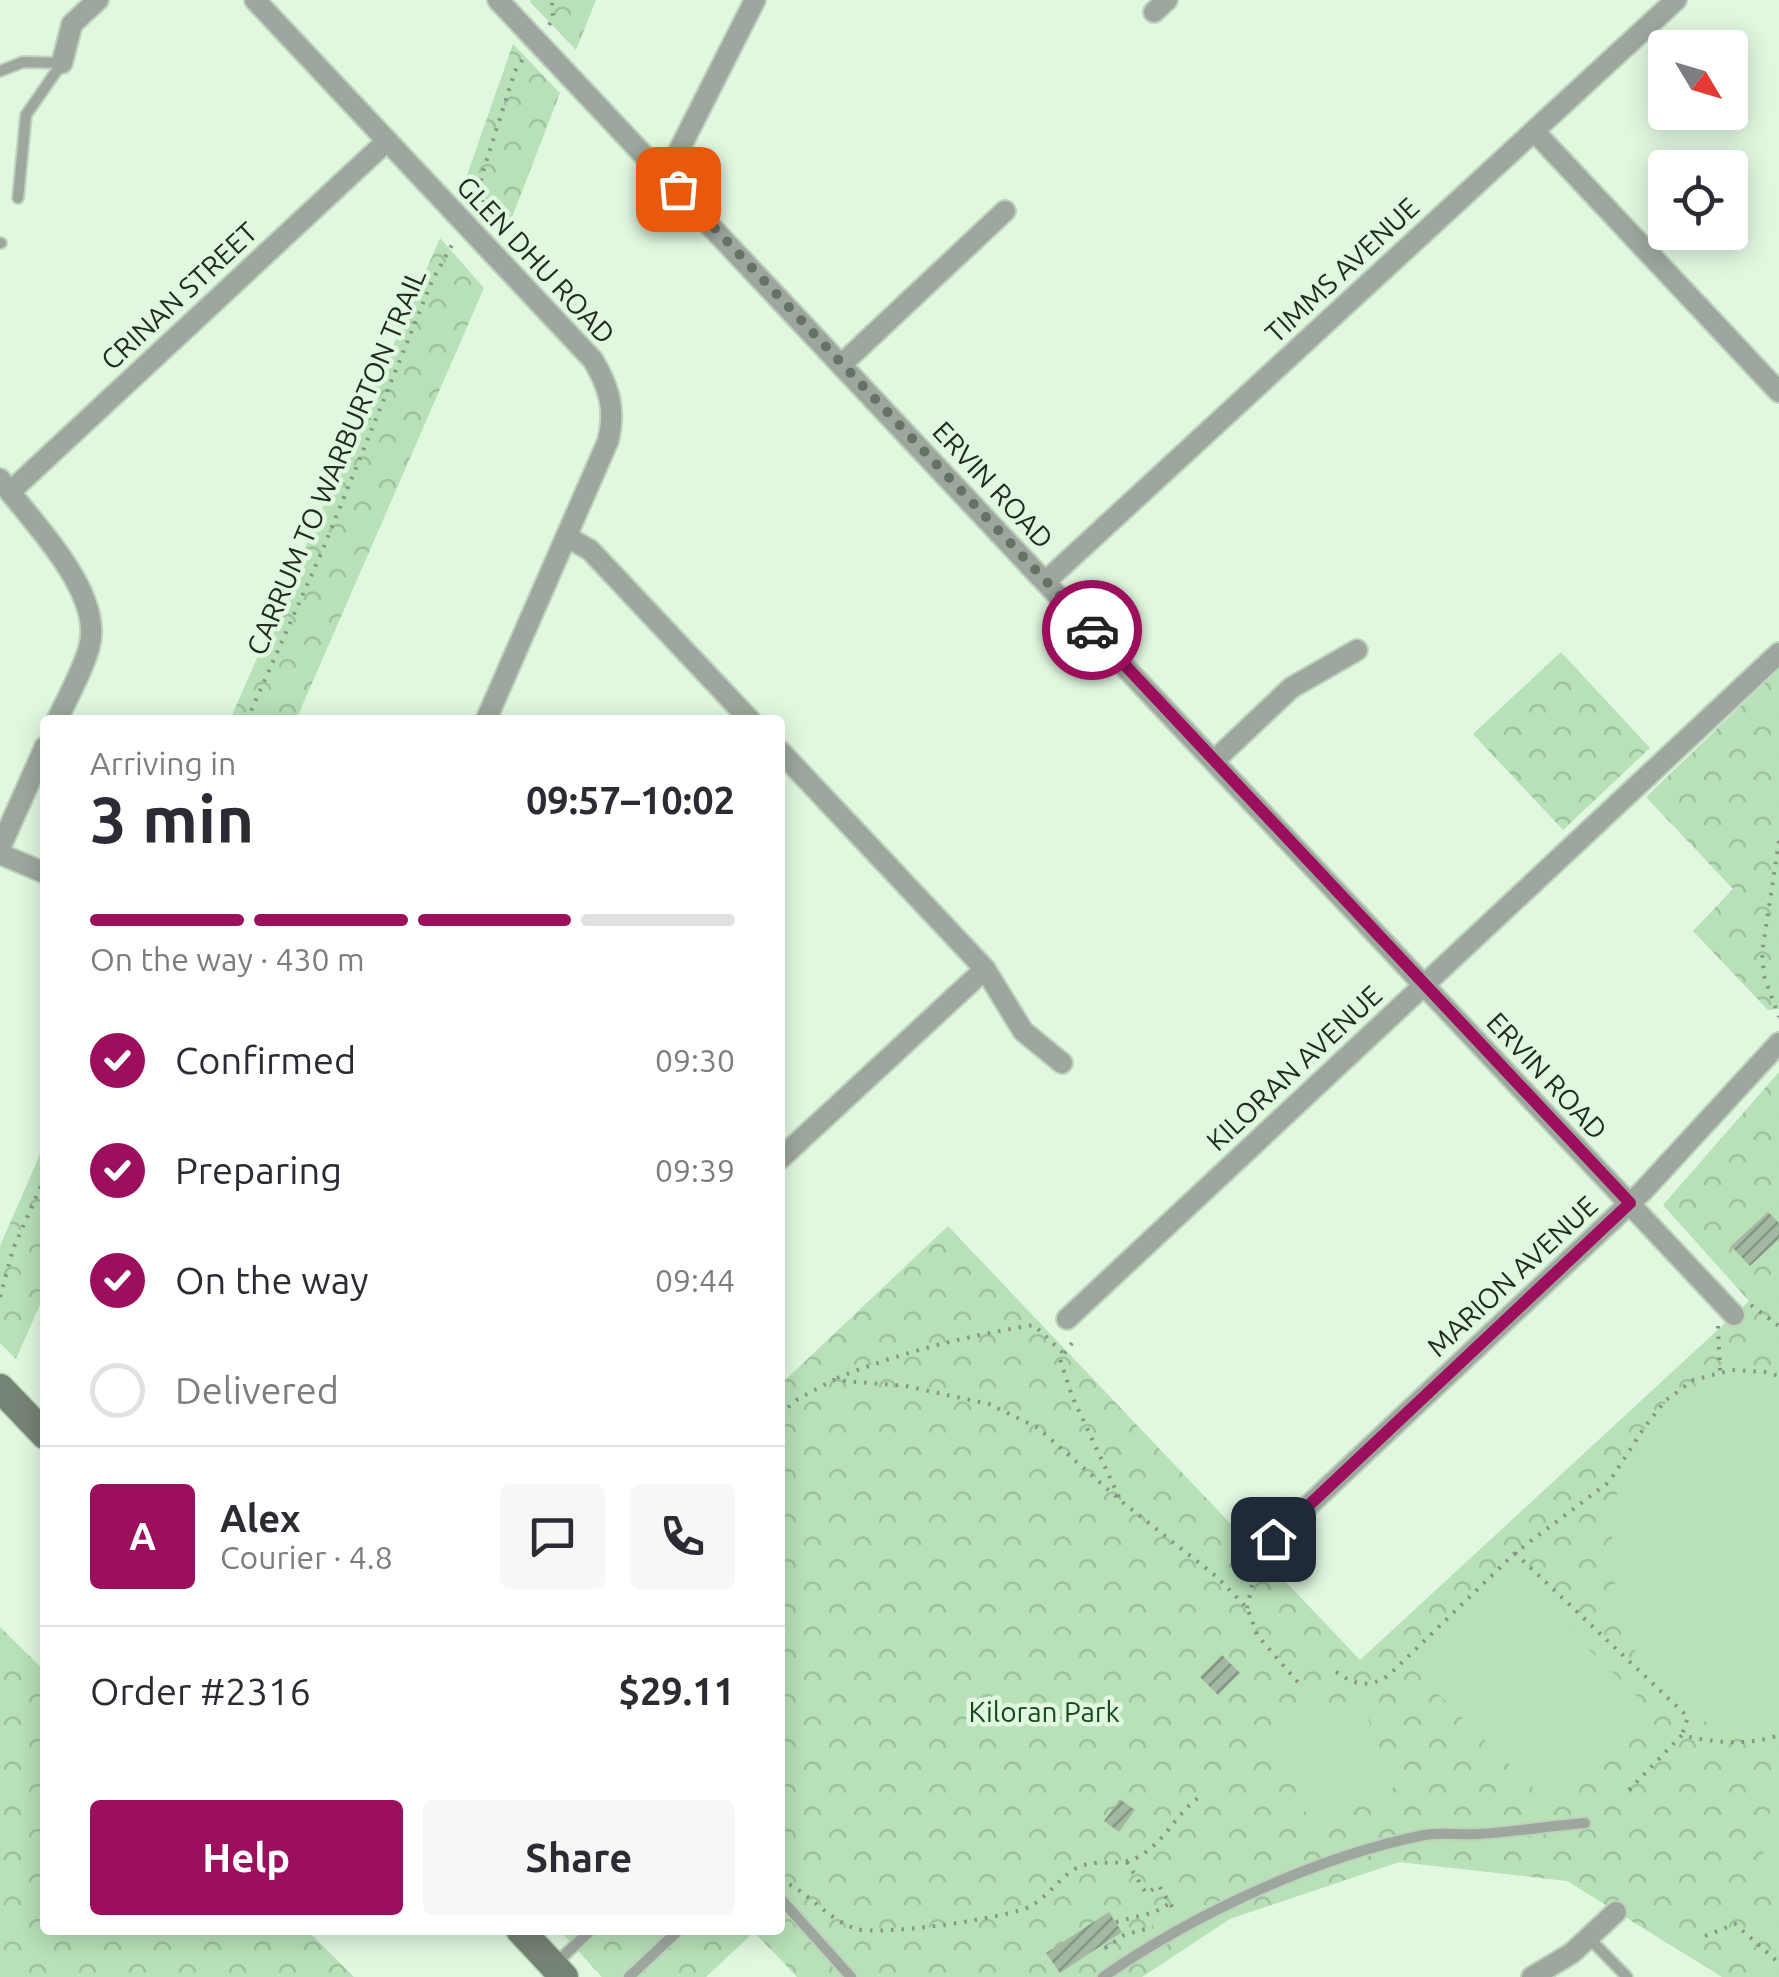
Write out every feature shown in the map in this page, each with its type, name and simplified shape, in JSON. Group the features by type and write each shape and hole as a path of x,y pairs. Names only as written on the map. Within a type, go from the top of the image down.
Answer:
{"main road":[{"path":"0,1388 40,1430"},
{"path":"525,1935 559,1971"}],"street":[{"path":"62,63 72,24 98,0"},
{"name":"GLEN DHU ROAD","path":"255,0 594,360 607,383 612,412 608,441 488,715"},
{"name":"ERVIN ROAD","path":"498,0 1630,1203 1726,1320"},
{"path":"666,176 755,0"},
{"name":"TIMMS AVENUE","path":"1046,581 1676,0"},
{"path":"1534,131 1779,392"},
{"name":"CRINAN STREET","path":"5,486 387,141"},
{"path":"842,364 1005,212"},
{"path":"5,486 78,582 92,614 90,646 59,715"},
{"path":"567,537 590,550 745,715"},
{"path":"1215,760 1292,688 1357,650"},
{"name":"KILORAN AVENUE","path":"1068,1319 1779,653"},
{"path":"785,757 985,969 1022,1030 1062,1063"},
{"path":"40,759 0,851 40,871"},
{"path":"785,1155 985,969"},
{"name":"MARION AVENUE","path":"1273,1539 1630,1203 1779,1042"},
{"path":"1532,1977 1560,1962 1616,1912"}],"lane":[{"path":"0,71 23,62 62,63"},
{"path":"18,198 26,114 62,63"},
{"path":"1103,1977 1228,1903 1359,1852 1429,1834 1477,1834 1585,1823"},
{"path":"785,1904 851,1977"},
{"path":"559,1971 587,1935"},
{"path":"629,1977 674,1935"},
{"path":"1589,1938 1627,1977"}],"path":[{"path":"483,198 480,178 514,70"},
{"name":"CARRUM TO WARBURTON TRAIL","path":"249,715 330,531 432,281 467,223"},
{"path":"1779,841 1762,953 1764,976 1779,1017"},
{"path":"0,1297 13,1249 40,1188"},
{"path":"1720,1372 1726,1320"},
{"path":"785,1410 833,1380 894,1355 966,1336 1034,1325 1064,1354"},
{"path":"1072,1343 1060,1359 1072,1396 1121,1501"},
{"path":"1336,1672 1354,1684 1377,1682 1388,1676 1515,1553 1609,1482 1665,1401 1693,1380 1720,1372 1750,1371 1779,1376"},
{"path":"833,1380 906,1386 989,1404 1038,1428 1121,1501 1192,1556 1247,1608 1258,1636 1302,1687"},
{"path":"1515,1553 1688,1717 1682,1735 1629,1790"},
{"path":"1247,1608 1255,1571 1264,1555 1274,1566"},
{"path":"1682,1735 1704,1741 1765,1740 1779,1735"},
{"path":"785,1883 849,1926 862,1930 894,1932 1022,1910 1049,1894 1081,1865 1127,1862 1150,1850 1198,1798"},
{"path":"1127,1862 1146,1893 1159,1886 1178,1915"},
{"path":"1116,1922 1155,1912 1170,1903"},
{"path":"1105,1948 1124,1935 1162,1924"},
{"path":"1706,1936 1735,1924 1779,1964"}],"green space":[{"path":"596,0 576,50 530,2"},
{"path":"513,44 560,93 509,225 466,178"},
{"path":"440,238 484,288 298,715 232,715"},
{"path":"1561,652 1650,748 1563,830 1473,734"},
{"path":"1779,669 1779,1009 1768,1010 1693,931 1733,889 1646,797"},
{"name":"Kiloran Park","path":"1779,1072 1779,1977 1722,1977 1567,1881 1399,1862 1230,1919 1142,1977 797,1977 757,1935 785,1935 785,1380 948,1226 1360,1660 1749,1301 1663,1205"},
{"path":"40,1154 40,1304 16,1359 0,1343 0,1246"},
{"path":"1737,1373 1779,1376 1779,1730 1744,1731 1712,1724 1681,1709 1654,1686 1624,1624 1612,1562 1616,1498 1638,1439 1656,1413 1673,1398 1704,1382"},
{"path":"1510,1572 1652,1711 1553,1808 1413,1669"},
{"path":"0,1627 40,1666 40,1935 312,1935 354,1977 0,1977"},
{"path":"1359,1696 1395,1787 1311,1825 1272,1731"},
{"path":"1779,1784 1779,1923 1762,1868 1766,1825"},
{"name":"Kiloran Park","path":"564,1935 751,1935 706,1977 602,1977"}],"building":[{"path":"1768,1212 1779,1223 1779,1239 1750,1266 1731,1246"},
{"path":"1222,1655 1240,1673 1218,1695 1200,1677"},
{"path":"1120,1799 1135,1810 1119,1832 1104,1821"},
{"path":"1109,1912 1122,1932 1060,1973 1046,1953"}],"way so far":[{"path":"678,189 1092,630"}],"route":[{"path":"1092,630 1630,1203 1273,1539"}]}
